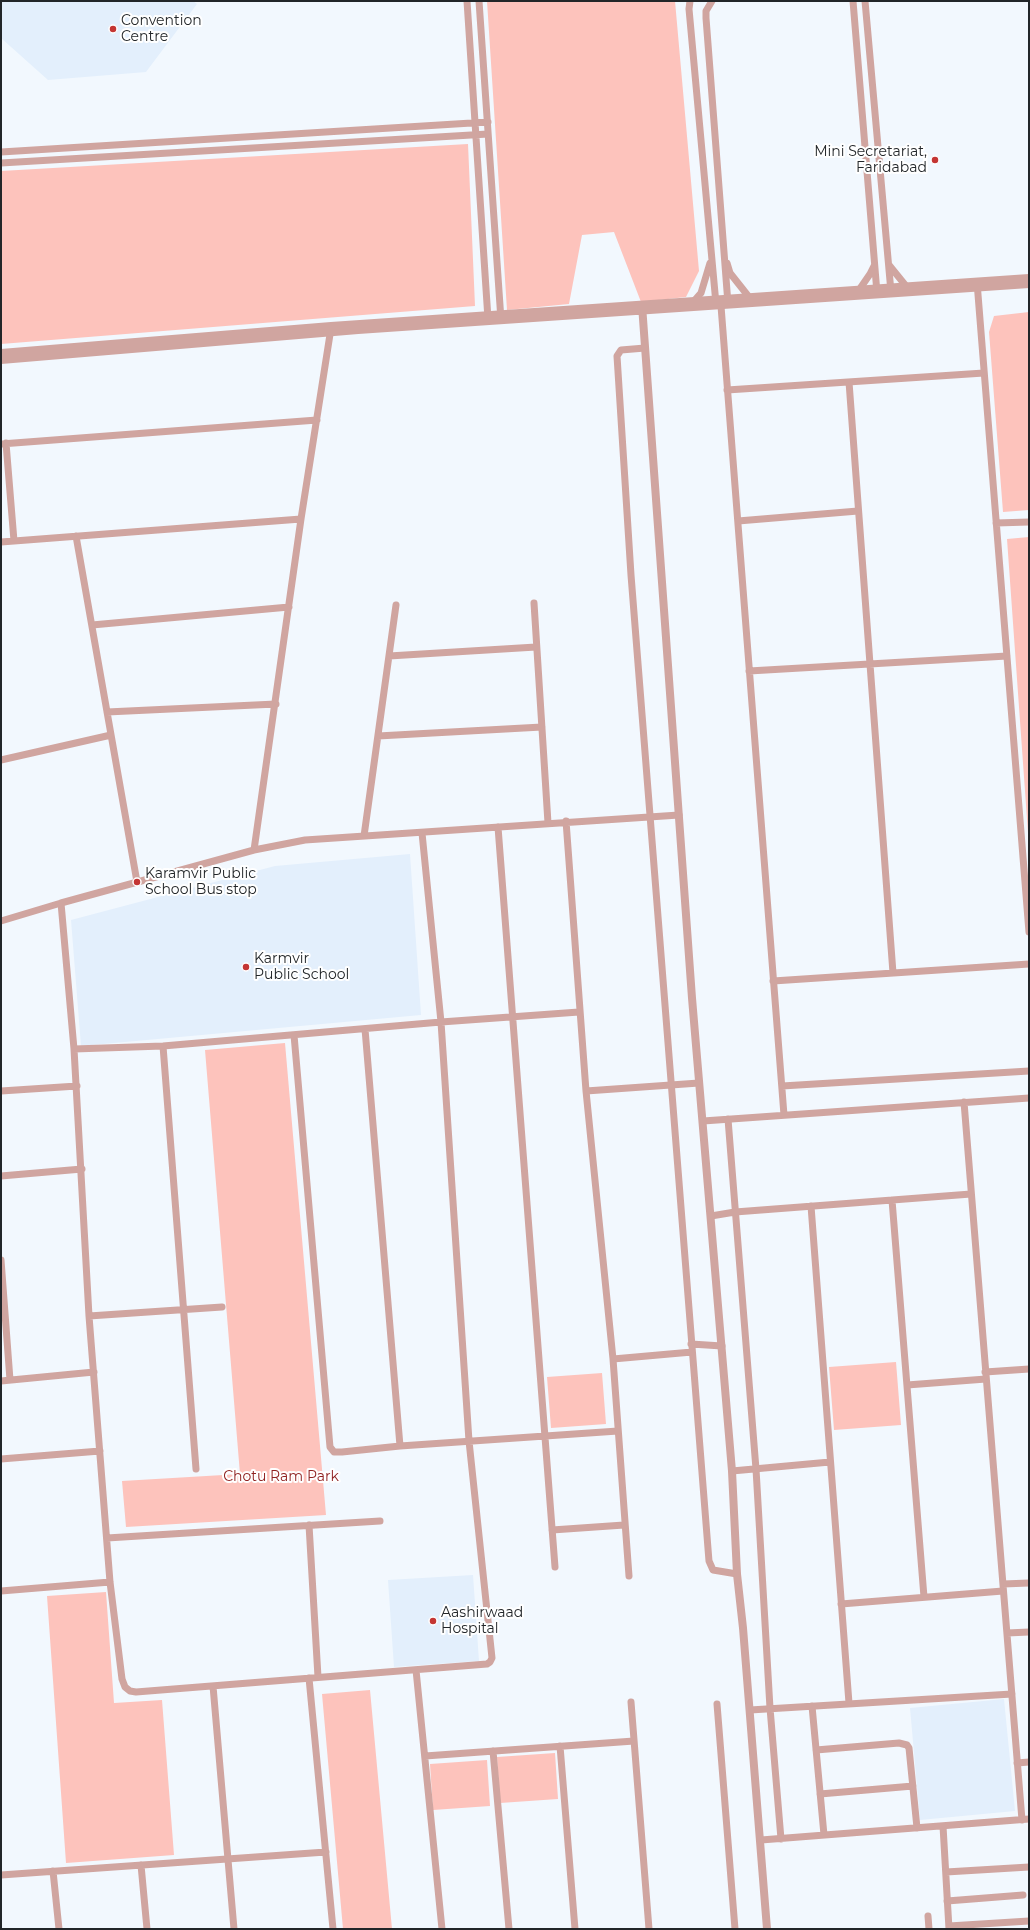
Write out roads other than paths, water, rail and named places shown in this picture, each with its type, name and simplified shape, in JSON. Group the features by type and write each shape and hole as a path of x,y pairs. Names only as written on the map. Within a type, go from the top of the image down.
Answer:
{"street":[{"path":"467,1 488,318"},
{"path":"479,1 501,317"},
{"path":"690,1 711,252 721,303"},
{"path":"712,1 706,11 706,18 723,254 721,303 784,1115"},
{"path":"853,1 877,292"},
{"path":"865,1 891,291"},
{"path":"1,152 488,122"},
{"path":"1,163 488,134"},
{"path":"694,301 701,293 708,273 711,252"},
{"path":"723,254 730,273 749,297"},
{"path":"859,290 870,274 875,263"},
{"path":"889,265 906,286"},
{"path":"1,354 331,329 977,285 1029,278"},
{"path":"891,291 906,286 1029,284"},
{"path":"977,285 1029,932"},
{"path":"642,308 694,301 721,303 749,297 859,290 877,292"},
{"path":"642,308 699,1083 732,1471 736,1574 750,1710 767,1929"},
{"path":"1,360 331,329"},
{"path":"254,850 276,704 301,519 331,329"},
{"path":"645,348 621,350 617,356 631,575 709,1561 713,1570 736,1574"},
{"path":"727,390 984,373"},
{"path":"849,382 892,973"},
{"path":"14,541 3,443 317,420"},
{"path":"738,521 858,511"},
{"path":"1,542 301,519"},
{"path":"996,523 1029,522"},
{"path":"76,536 138,882"},
{"path":"534,603 548,823"},
{"path":"364,836 396,605"},
{"path":"92,625 289,607"},
{"path":"389,656 536,647"},
{"path":"749,671 1007,656"},
{"path":"108,712 276,704"},
{"path":"378,736 542,727"},
{"path":"1,760 111,735"},
{"path":"1,921 254,850 305,840 422,833 566,821 679,815"},
{"path":"566,821 586,1091 613,1359 624,1525 629,1576"},
{"path":"498,827 555,1567"},
{"path":"61,903 77,1086 90,1316 110,1582 122,1680 125,1687 130,1691 136,1692 487,1664 492,1658 469,1441 441,1022 422,833"},
{"path":"773,981 1029,964"},
{"path":"74,1049 163,1046 441,1022 580,1012"},
{"path":"364,1029 400,1446"},
{"path":"294,1034 329,1444 334,1452 618,1431"},
{"path":"163,1046 196,1470"},
{"path":"782,1086 1029,1071"},
{"path":"586,1091 699,1083"},
{"path":"1,1091 77,1086"},
{"path":"703,1121 1029,1098"},
{"path":"761,1840 1025,1820 1017,1763 964,1102"},
{"path":"728,1120 756,1469 770,1708 781,1839"},
{"path":"1,1176 82,1170"},
{"path":"711,1216 735,1212 971,1194"},
{"path":"892,1200 924,1597"},
{"path":"811,1206 849,1703"},
{"path":"1,1260 10,1380"},
{"path":"90,1316 222,1307"},
{"path":"613,1359 692,1348 722,1346"},
{"path":"907,1385 986,1376 1029,1369"},
{"path":"1,1381 94,1372"},
{"path":"1,1459 100,1451"},
{"path":"732,1471 830,1462"},
{"path":"107,1538 380,1521"},
{"path":"309,1525 318,1677"},
{"path":"552,1530 624,1525"},
{"path":"1,1591 110,1582"},
{"path":"841,1604 924,1597 1029,1583"},
{"path":"1007,1633 1029,1632"},
{"path":"416,1670 442,1929"},
{"path":"309,1678 333,1929"},
{"path":"214,1686 234,1929"},
{"path":"750,1710 1012,1694"},
{"path":"631,1702 649,1929"},
{"path":"717,1704 735,1929"},
{"path":"812,1706 824,1835"},
{"path":"425,1756 634,1741"},
{"path":"816,1750 904,1744 909,1748 917,1828"},
{"path":"560,1746 574,1929"},
{"path":"493,1751 508,1929"},
{"path":"1017,1763 1029,1762"},
{"path":"820,1794 913,1786"},
{"path":"943,1826 949,1928 1029,1921"},
{"path":"1,1875 326,1852"},
{"path":"141,1865 147,1929"},
{"path":"946,1872 1029,1867"},
{"path":"53,1872 59,1929"},
{"path":"947,1901 1023,1895"},
{"path":"928,1916 929,1929"}],"place":[{"name":"Convention Centre","path":"113,29"},
{"name":"Mini Secretariat, Faridabad","path":"935,160"},
{"name":"Karamvir Public School Bus stop","path":"137,882"},
{"name":"Karmvir Public School","path":"246,967"},
{"name":"Aashirwaad Hospital","path":"433,1621"}],"park label":[{"name":"Chotu Ram Park","path":"281,1477"}]}
